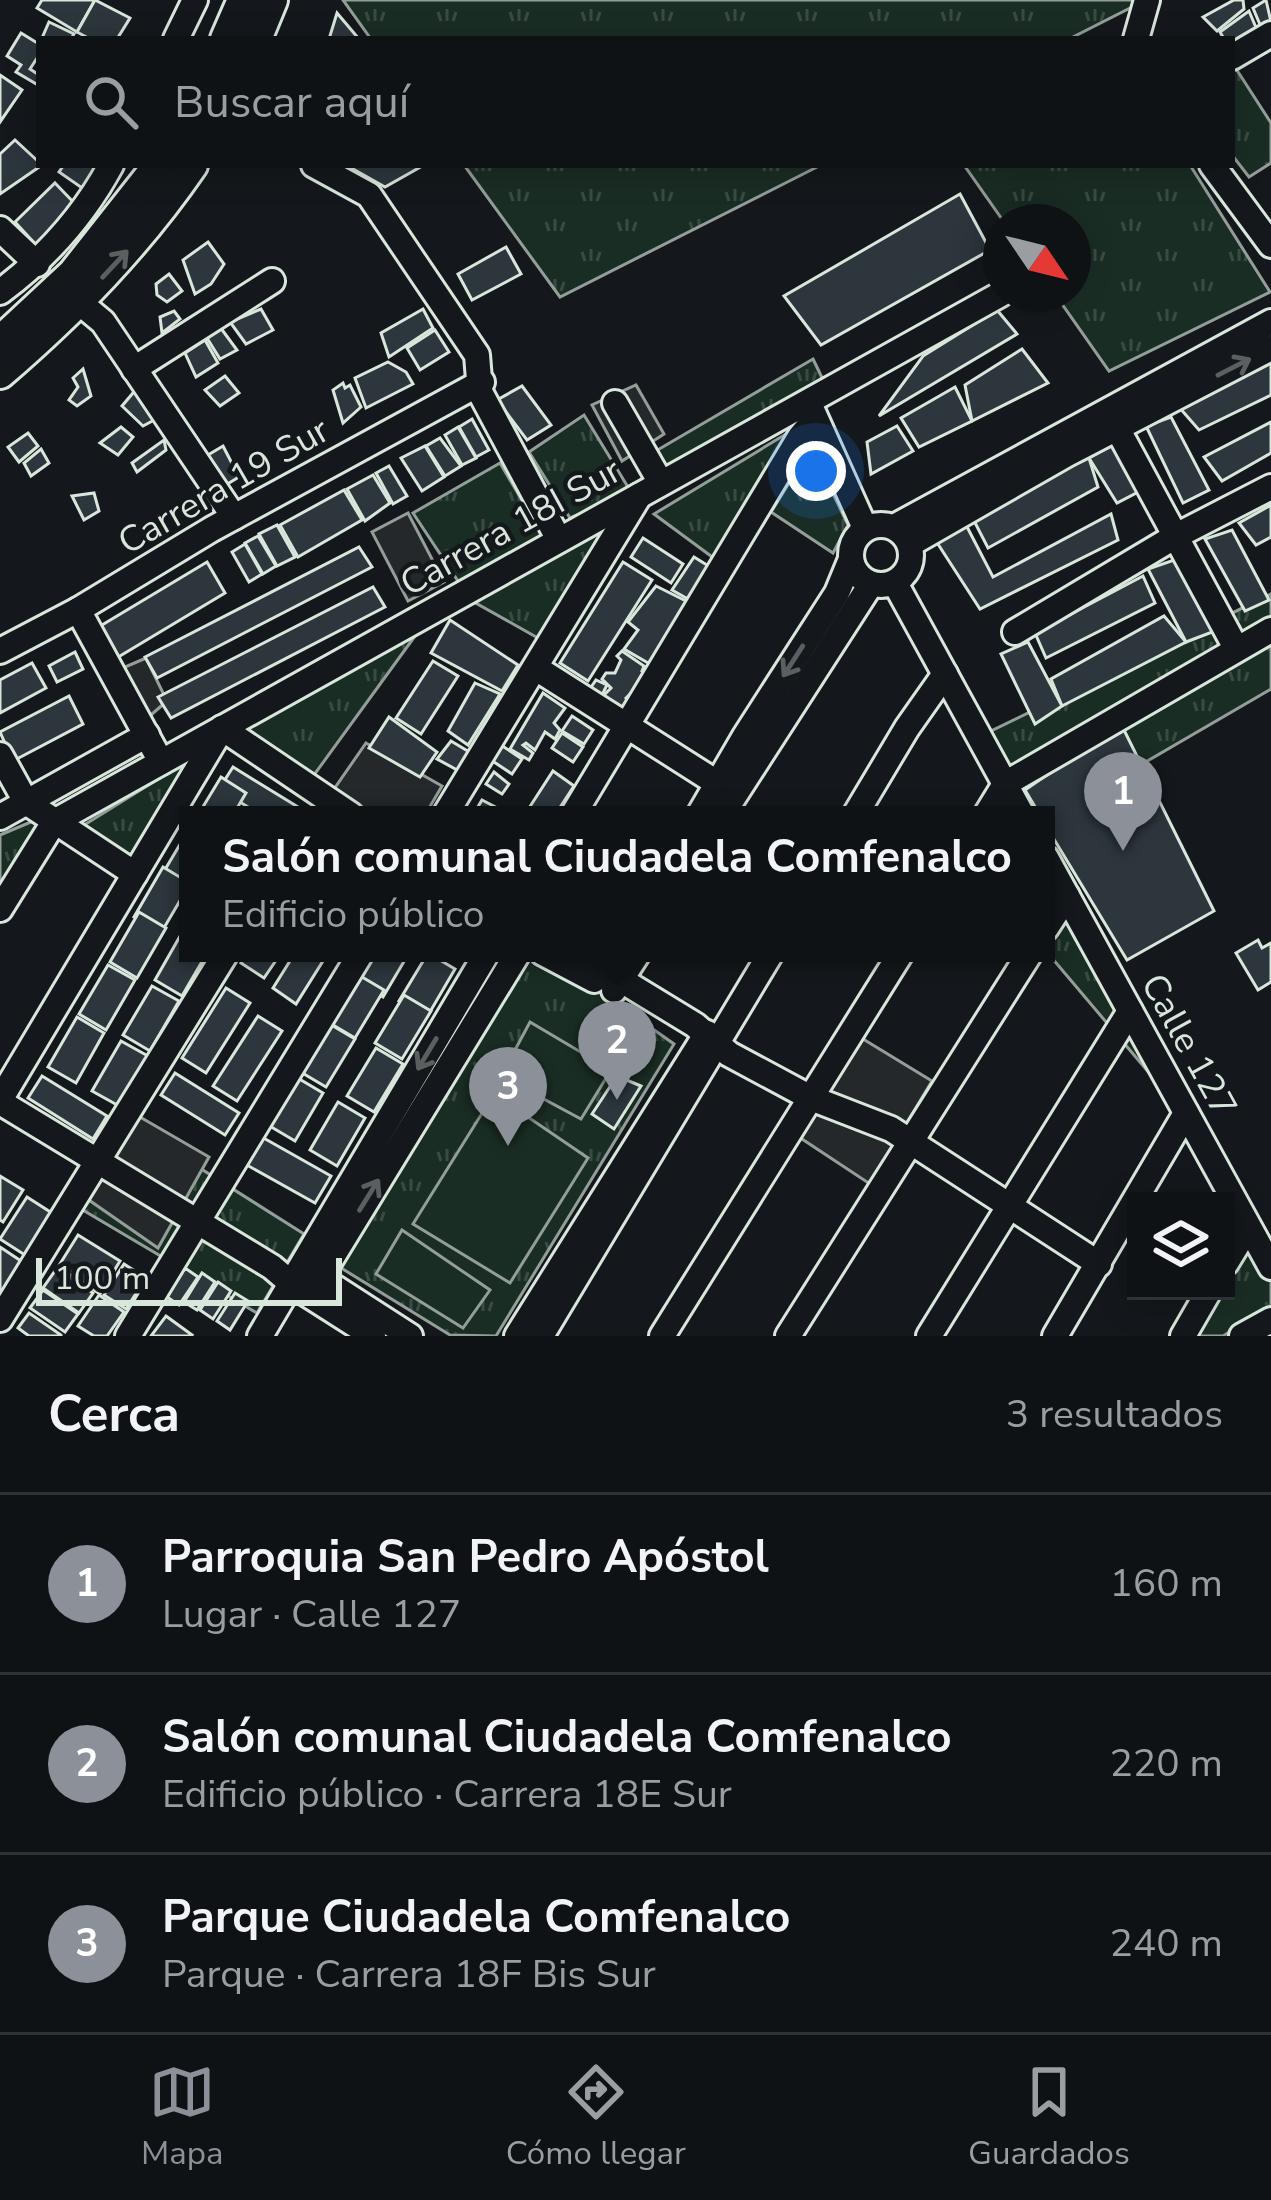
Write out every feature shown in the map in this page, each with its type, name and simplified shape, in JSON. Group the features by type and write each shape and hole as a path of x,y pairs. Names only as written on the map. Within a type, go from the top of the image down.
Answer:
{"main road":[{"path":"227,36 243,0"},
{"path":"257,36 272,0"},
{"path":"0,342 73,274 157,168"},
{"path":"0,374 80,302 142,235 190,168"}],"street":[{"path":"177,36 195,0"},
{"path":"1137,36 1147,0"},
{"path":"1235,55 1271,34"},
{"path":"0,292 37,264 90,203 109,168"},
{"path":"320,168 369,195 477,355 481,392 509,453 559,540"},
{"path":"1214,168 1271,245"},
{"path":"0,229 37,264"},
{"path":"134,369 272,280"},
{"path":"80,302 103,322 234,517"},
{"name":"Carrera 18I Sur","path":"54,822 650,490 812,410 983,305"},
{"path":"902,535 1271,322"},
{"path":"865,528 902,535 1271,348"},
{"name":"Carrera 19 Sur","path":"0,651 482,382"},
{"path":"451,806 650,490 615,403"},
{"path":"812,410 865,528"},
{"path":"579,806 812,410"},
{"path":"1117,428 1236,648"},
{"path":"1016,632 1176,536 1271,487"},
{"path":"705,806 837,593 853,543 865,528"},
{"path":"728,806 883,583 908,570 902,535"},
{"path":"851,560 858,575 883,583 945,674 1017,806"},
{"path":"78,610 161,762"},
{"path":"1052,754 1271,629"},
{"path":"992,806 1005,784 1271,629"},
{"path":"536,668 717,783"},
{"path":"860,806 945,674"},
{"path":"317,806 222,728 0,1101 272,1267 306,1281 392,1334"},
{"path":"0,817 147,735"},
{"path":"0,755 26,802 135,874"},
{"path":"0,909 54,822"},
{"name":"Calle 127","path":"1055,875 1271,1268"},
{"path":"1055,914 1066,896"},
{"path":"0,1319 220,962"},
{"path":"128,1336 356,962"},
{"path":"306,1281 482,962"},
{"path":"260,1336 306,1281 512,962"},
{"path":"570,962 610,975 713,1046 811,1098 891,1129 1099,1264"},
{"path":"541,1336 765,962"},
{"path":"662,1336 895,962"},
{"path":"788,1336 1024,962"},
{"path":"929,1336 1130,1011"},
{"path":"517,1336 713,1046"},
{"path":"1055,1336 1186,1113"},
{"path":"1235,1248 1248,1226"},
{"path":"1183,1336 1204,1300"},
{"path":"1242,1336 1271,1320"}],"green space":[{"path":"343,0 1146,0 1075,36 369,36"},
{"path":"1235,67 1271,123 1271,163 1249,177 1235,159"},
{"path":"466,168 815,168 560,297"},
{"path":"966,168 1192,168 1270,292 1109,371 1068,312 1091,312 1091,204 991,204"},
{"path":"813,359 826,386 662,480 649,455"},
{"path":"584,415 631,492 570,518 529,452"},
{"path":"796,428 715,559 654,514"},
{"path":"811,448 848,525 833,553 771,512"},
{"path":"500,463 547,543 460,584 413,513"},
{"path":"616,520 538,638 465,597"},
{"path":"1271,594 1271,689 1055,815 1055,806 1025,806 987,733"},
{"path":"423,625 314,775 244,730"},
{"path":"205,750 136,869 76,830"},
{"path":"45,816 0,891 0,835"},
{"path":"1055,896 1167,1094 1055,962"},
{"path":"515,962 537,962 602,993 674,1044 496,1336 450,1335 333,1263"},
{"path":"530,1022 611,1070 581,1119 501,1076"},
{"path":"494,1094 588,1158 510,1283 413,1224"},
{"path":"127,1122 304,1234 257,1313 76,1206"},
{"path":"402,1230 490,1290 463,1328 376,1274"},
{"path":"1254,1240 1271,1270 1271,1306 1223,1336 1192,1336 1215,1300 1235,1300 1235,1269"}],"shaded area":[{"path":"636,385 664,434 622,461 592,405"},
{"path":"408,513 444,582 408,601 372,532"},
{"path":"146,658 167,701 144,721 118,670"},
{"path":"366,743 442,786 430,806 322,806"},
{"path":"863,1039 932,1081 870,1184 799,1137"},
{"path":"140,1117 209,1157 158,1248 86,1198"}],"building":[{"path":"42,0 95,0 77,32 37,8"},
{"path":"95,0 130,18 119,36 77,32"},
{"path":"1243,0 1244,9 1217,31 1203,17"},
{"path":"1266,0 1271,22 1261,27 1253,8"},
{"path":"1249,11 1257,30 1235,45 1235,36 1220,32"},
{"path":"337,13 356,36 330,36"},
{"path":"49,22 74,34 73,36 43,36"},
{"path":"21,33 36,42 36,60 30,69 36,73 36,84 16,72 21,65 7,56"},
{"path":"0,75 22,90 0,122"},
{"path":"15,140 36,159 38,168 0,194 0,154"},
{"path":"62,168 99,168 85,190 59,172"},
{"path":"351,168 419,168 385,187"},
{"path":"55,183 78,207 37,246 15,222"},
{"path":"960,194 983,237 983,254 821,345 784,296"},
{"path":"208,242 224,264 211,284 195,294 183,260"},
{"path":"506,247 521,274 472,300 458,274"},
{"path":"169,274 182,291 167,302 157,295 156,284"},
{"path":"261,309 273,330 246,344 230,322"},
{"path":"423,309 433,328 389,357 381,333"},
{"path":"174,311 180,319 162,333 160,317"},
{"path":"994,312 1017,334 879,416 923,356"},
{"path":"220,327 237,350 220,359 207,338"},
{"path":"435,330 449,352 420,370 407,348"},
{"path":"205,340 218,363 196,377 185,353"},
{"path":"1022,349 1048,383 972,421 965,385"},
{"path":"1271,360 1271,395 1199,430 1178,406"},
{"path":"388,362 406,372 413,384 366,408 355,378"},
{"path":"83,369 91,396 77,406 69,400 78,387 73,378"},
{"path":"225,376 239,393 220,406 205,390"},
{"path":"343,383 345,388 350,385 361,407 343,423 333,390"},
{"path":"522,386 551,425 527,440 497,400"},
{"path":"138,387 158,418 143,426 122,406"},
{"path":"955,387 972,421 919,447 901,418"},
{"path":"1171,417 1209,490 1183,503 1146,426"},
{"path":"472,419 489,450 476,457 459,427"},
{"path":"1271,422 1271,453 1222,481 1204,457"},
{"path":"897,426 913,451 871,474 867,442"},
{"path":"121,427 133,437 118,455 100,443"},
{"path":"458,427 476,458 462,465 445,435"},
{"path":"28,433 38,446 19,462 8,447"},
{"path":"440,438 461,466 445,476 426,446"},
{"path":"164,440 166,450 137,472 132,463"},
{"path":"1117,443 1140,491 1117,503 1089,458"},
{"path":"223,446 239,477 224,486 203,458"},
{"path":"425,446 444,477 422,491 401,458"},
{"path":"41,449 49,463 31,476 24,463"},
{"path":"1089,458 1098,487 988,548 971,515"},
{"path":"389,466 407,496 393,504 376,473"},
{"path":"373,475 390,503 365,521 347,489"},
{"path":"344,490 362,520 298,557 280,525"},
{"path":"94,493 99,511 84,520 72,496"},
{"path":"1271,505 1271,537 1256,545 1239,523"},
{"path":"1111,514 1118,540 980,609 936,541 965,523 993,577"},
{"path":"277,525 295,557 277,566 259,534"},
{"path":"1232,530 1269,600 1245,611 1205,539"},
{"path":"258,536 276,566 263,574 245,543"},
{"path":"643,538 683,564 671,583 631,557"},
{"path":"245,544 262,574 249,582 232,552"},
{"path":"359,547 372,567 157,678 145,657"},
{"path":"694,557 715,570 695,603 672,590"},
{"path":"1174,560 1215,631 1186,642 1148,569"},
{"path":"207,562 225,593 115,659 97,628"},
{"path":"623,562 652,580 588,681 560,663"},
{"path":"1143,576 1155,603 1046,658 1035,633"},
{"path":"656,586 692,604 655,667 624,649 638,630 628,622"},
{"path":"373,587 385,607 171,718 158,697"},
{"path":"1164,616 1186,642 1062,706 1051,679"},
{"path":"450,620 518,665 502,691 431,653"},
{"path":"1028,642 1062,706 1035,724 1001,654"},
{"path":"622,651 649,675 626,698 630,703 622,713 603,696 611,688 602,679 606,673 615,673"},
{"path":"75,652 83,669 57,682 49,666"},
{"path":"433,661 458,676 421,734 396,718"},
{"path":"32,663 46,688 0,713 0,680"},
{"path":"596,680 607,685 600,699 585,696"},
{"path":"475,683 500,694 468,745 448,731"},
{"path":"543,693 565,708 554,723 560,730 555,739 545,732 535,750 523,745 533,753 529,760 510,749"},
{"path":"69,696 83,724 13,761 0,732"},
{"path":"572,716 593,730 584,744 562,731"},
{"path":"389,717 437,752 420,777 369,748"},
{"path":"1121,724 1214,911 1127,960 1055,841 1055,806 1035,806 1025,790"},
{"path":"562,733 583,747 573,762 552,748"},
{"path":"451,741 471,753 459,771 437,759"},
{"path":"501,745 522,759 512,774 491,760"},
{"path":"233,767 296,806 246,806 219,789"},
{"path":"553,771 574,786 561,806 530,806"},
{"path":"494,772 509,784 502,794 486,784"},
{"path":"221,777 246,793 238,806 203,806"},
{"path":"179,846 179,883 163,873"},
{"path":"163,867 179,877 179,902 161,933 134,917"},
{"path":"139,912 166,928 137,978 110,962"},
{"path":"179,938 179,962 202,962 182,996 155,980"},
{"path":"1258,940 1262,948 1271,943 1271,982 1258,990 1236,953"},
{"path":"242,962 275,962 264,978"},
{"path":"289,962 322,962 296,1004 273,988"},
{"path":"368,962 404,962 383,997 356,981"},
{"path":"423,962 443,962 455,969 427,1017 399,1001"},
{"path":"108,965 135,980 106,1030 79,1014"},
{"path":"357,974 384,990 355,1038 328,1022"},
{"path":"152,986 179,1001 150,1051 123,1035"},
{"path":"226,988 250,1003 206,1073 182,1058"},
{"path":"404,995 431,1011 402,1059 375,1043"},
{"path":"258,1016 282,1031 237,1101 213,1086"},
{"path":"77,1017 104,1033 76,1083 48,1067"},
{"path":"328,1023 355,1039 326,1087 299,1071"},
{"path":"121,1041 148,1056 119,1106 92,1091"},
{"path":"376,1048 403,1064 374,1112 347,1096"},
{"path":"175,1073 239,1113 225,1135 161,1095"},
{"path":"42,1076 107,1116 93,1139 28,1098"},
{"path":"617,1076 641,1086 614,1129 592,1114"},
{"path":"296,1077 323,1093 295,1141 268,1125"},
{"path":"338,1102 365,1118 337,1166 310,1150"},
{"path":"260,1136 331,1176 315,1203 245,1164"},
{"path":"0,1176 23,1190 3,1222 0,1220"},
{"path":"27,1197 55,1215 28,1257 0,1239"},
{"path":"78,1235 120,1261 100,1294 58,1267"},
{"path":"0,1247 27,1265 0,1306"},
{"path":"124,1264 146,1278 126,1309 104,1295"},
{"path":"57,1268 93,1293 79,1313 43,1288"},
{"path":"185,1268 198,1277 179,1305 167,1297"},
{"path":"202,1273 215,1282 197,1310 184,1302"},
{"path":"218,1282 231,1291 213,1319 200,1310"},
{"path":"43,1290 78,1314 65,1332 30,1308"},
{"path":"235,1293 248,1301 230,1330 217,1321"},
{"path":"99,1295 124,1312 107,1336 94,1336 78,1326"},
{"path":"29,1313 61,1336 29,1336 18,1328"},
{"path":"166,1316 192,1335 151,1336"}],"place":[{"name":"Parroquia San Pedro Apóstol","path":"1123,851"},
{"name":"Salón comunal Ciudadela Comfenalco","path":"617,1100"},
{"name":"Parque Ciudadela Comfenalco","path":"508,1146"}]}
